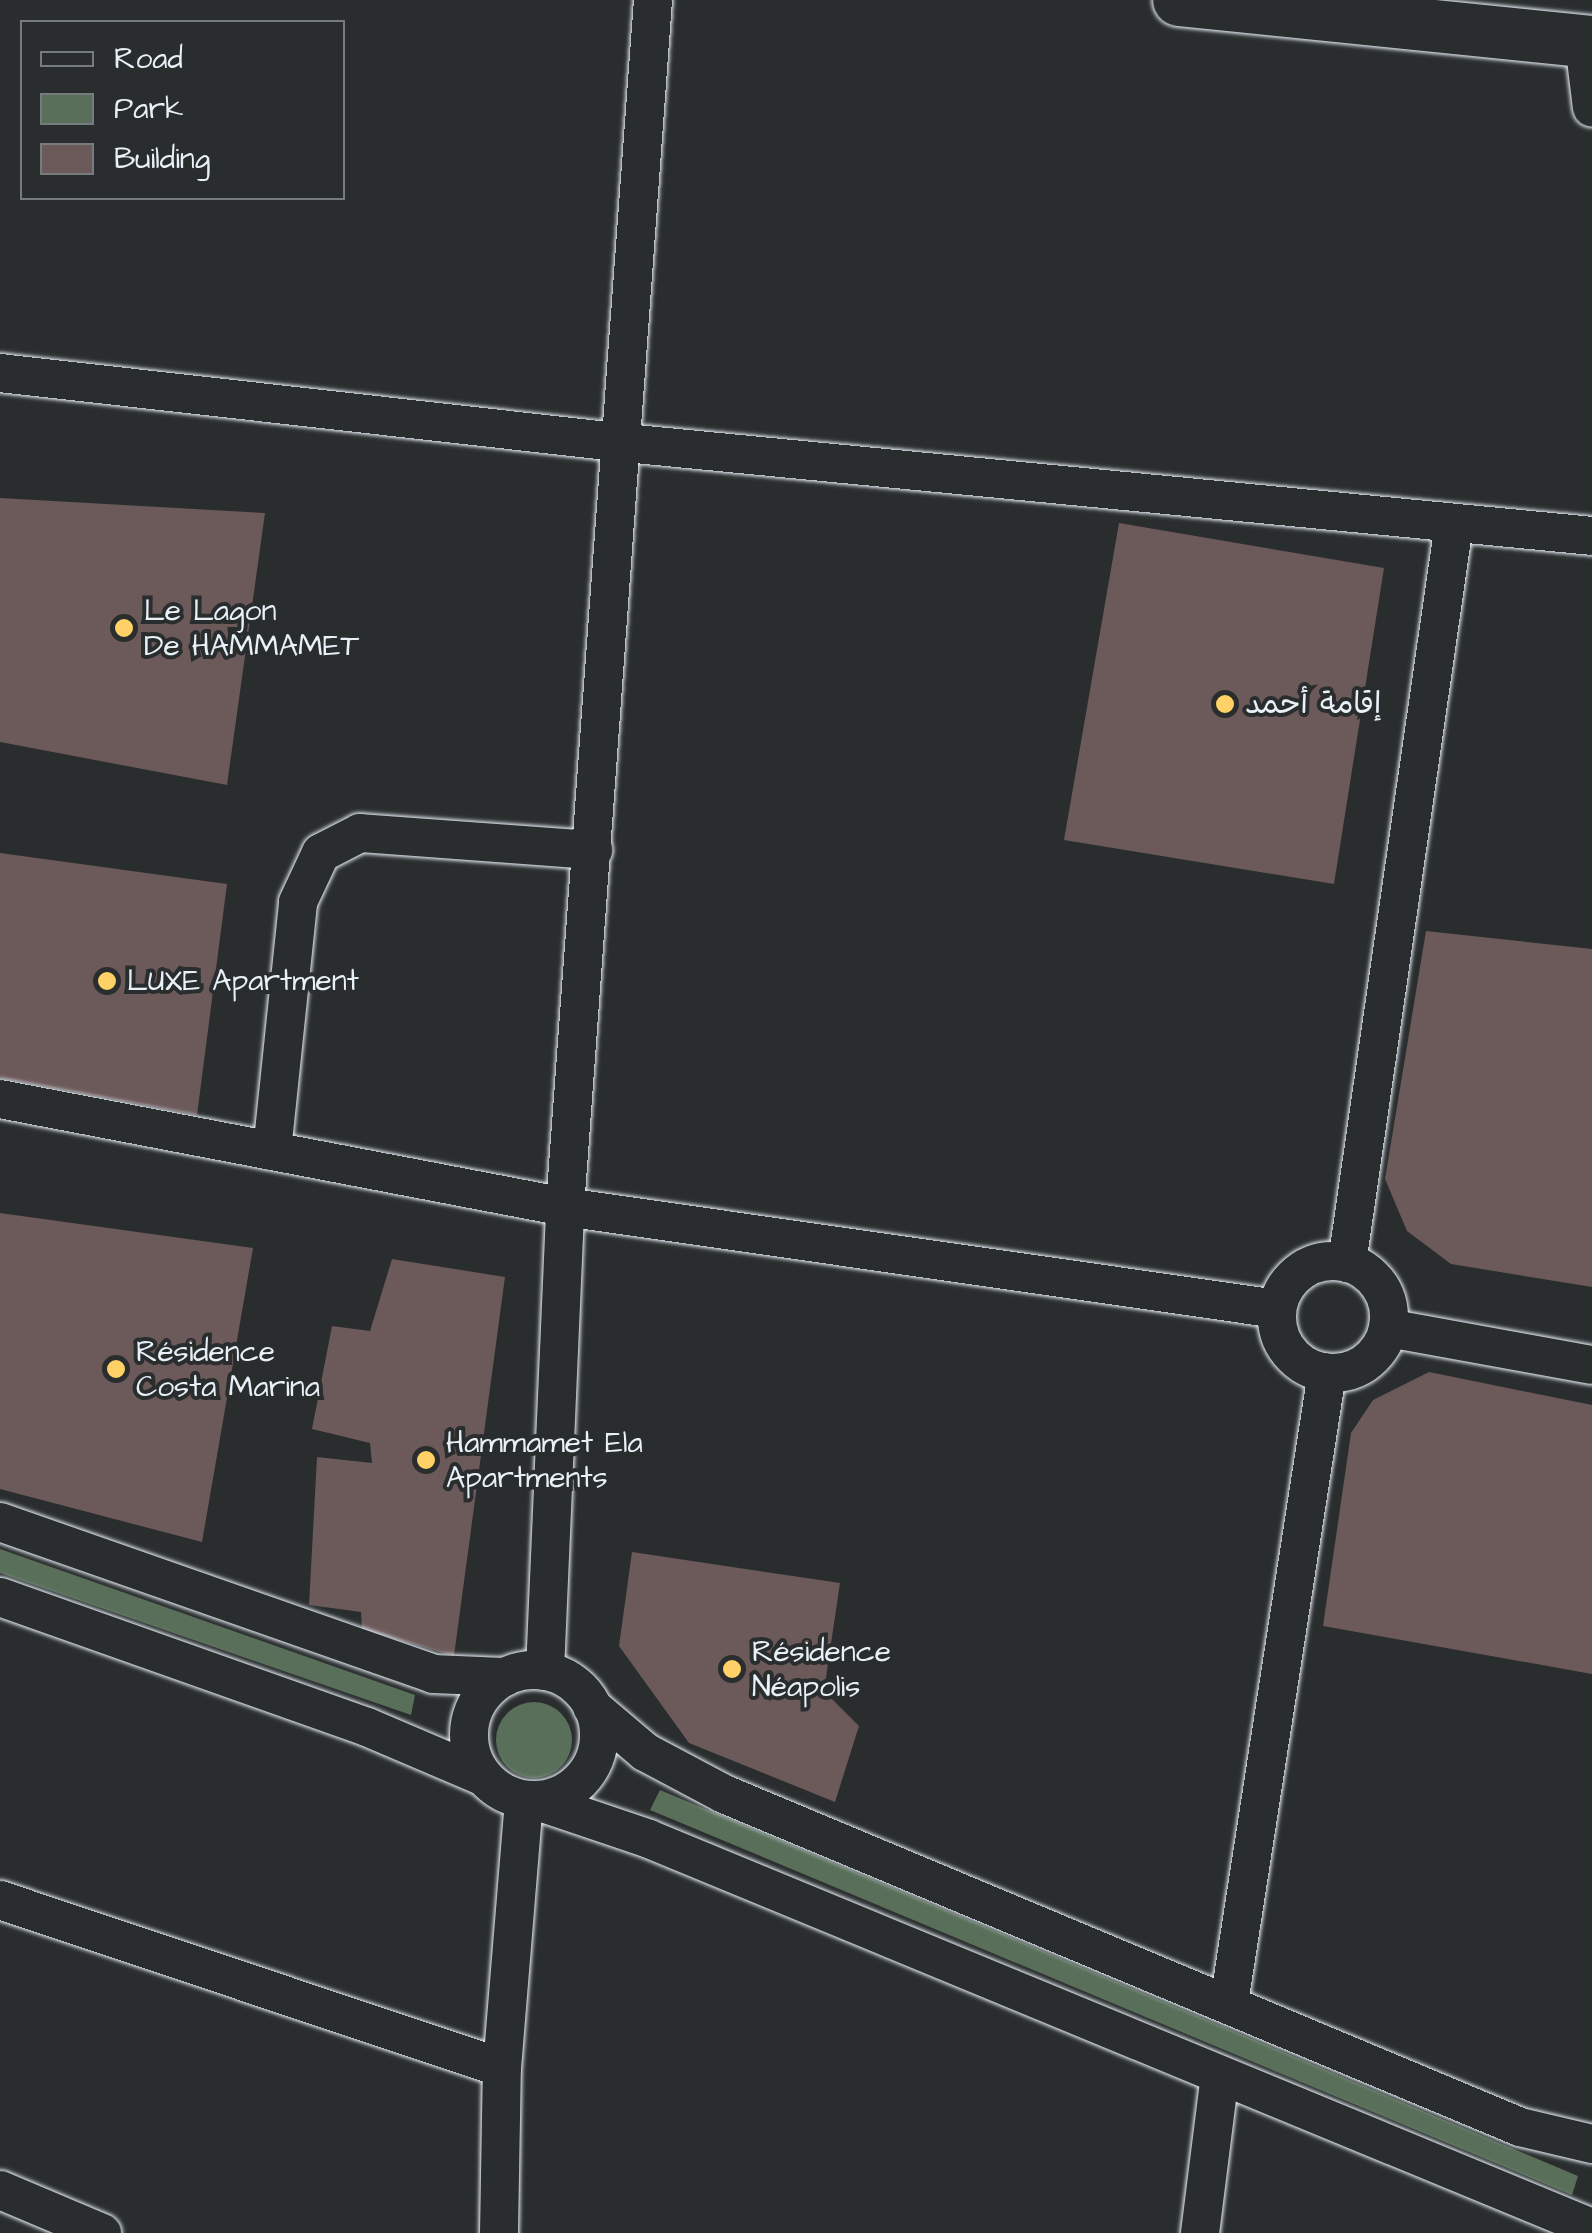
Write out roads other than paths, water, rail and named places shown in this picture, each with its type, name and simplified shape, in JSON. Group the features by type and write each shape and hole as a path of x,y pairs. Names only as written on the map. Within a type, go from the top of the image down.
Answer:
{"street":[{"path":"544,1671 565,1207 625,443 653,0"},
{"path":"1179,0 1566,30 1592,108"},
{"path":"0,373 625,443 1592,536"},
{"path":"1347,1263 1454,524"},
{"path":"272,1151 298,902 322,853 360,832 593,850"},
{"path":"0,1099 565,1207 1277,1309"},
{"path":"1324,1262 1347,1263 1376,1282 1388,1303 1388,1328 1361,1366 1327,1374 1288,1352 1277,1309 1302,1270 1324,1262"},
{"path":"1388,1328 1592,1365"},
{"path":"1229,2003 1327,1374"},
{"path":"0,1522 433,1674 506,1677 544,1671 581,1690 592,1707 599,1732 596,1757 582,1779 531,1800"},
{"path":"0,1597 366,1727 531,1800 649,1839 1592,2228"},
{"path":"482,1776 468,1732 486,1690 506,1677"},
{"path":"592,1707 682,1775 1520,2127 1592,2144"},
{"path":"499,2233 502,2068 531,1800"},
{"path":"0,1900 502,2068"},
{"path":"1200,2233 1220,2075"},
{"path":"0,2190 102,2233"}],"place":[{"name":"Le Lagon De HAMMAMET","path":"124,628"},
{"name":"إقامة أحمد","path":"1225,704"},
{"name":"LUXE Apartment","path":"107,981"},
{"name":"Résidence Costa Marina","path":"116,1369"},
{"name":"Hammamet Ela Apartments","path":"426,1460"},
{"name":"Résidence Néapolis","path":"732,1669"}]}
